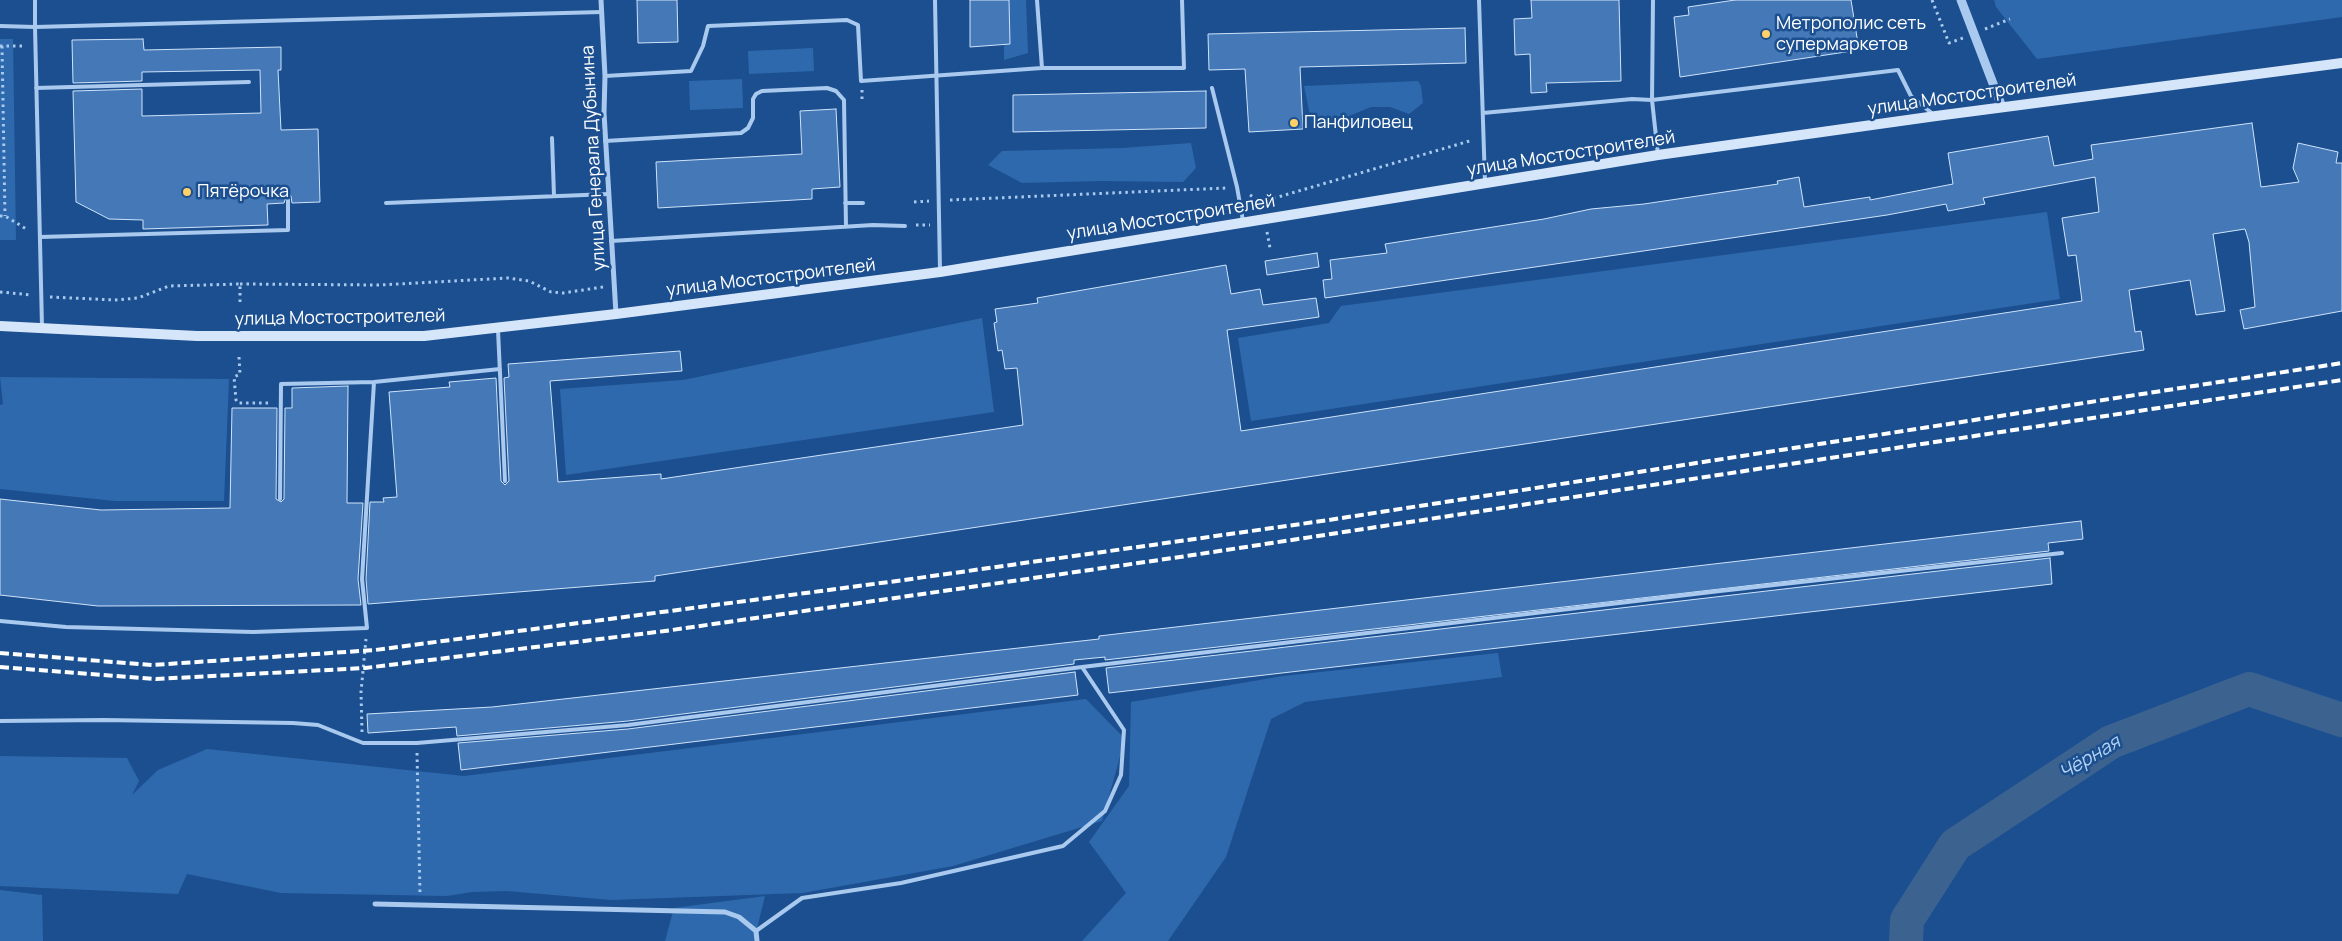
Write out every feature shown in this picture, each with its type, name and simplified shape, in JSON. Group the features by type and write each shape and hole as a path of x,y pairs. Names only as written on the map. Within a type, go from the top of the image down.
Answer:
{"main road":[{"name":"улица Мостостроителей","path":"0,326 42,330 197,336 424,336 498,328 940,272 1658,155 2342,62"}],"street":[{"name":"улица Генерала Дубынина","path":"601,0 605,76 605,141 616,314"},
{"path":"1961,0 2002,107"},
{"path":"375,904 726,912 739,917 756,931 757,941"}],"lane":[{"path":"36,0 34,46 42,330"},
{"path":"935,0 940,272"},
{"path":"1038,0 1042,68"},
{"path":"605,76 691,71 703,46 708,26 847,20 858,25 862,81 1042,68 1184,68 1182,0"},
{"path":"1479,0 1485,184"},
{"path":"1653,0 1652,100 1658,155"},
{"path":"0,26 35,27 602,12"},
{"path":"1483,113 1632,99 1652,100 1898,70 1911,96 1936,116"},
{"path":"36,88 249,82"},
{"path":"605,141 741,133 748,128 753,118 753,99 756,94 762,91 827,88 836,91 844,100 846,227"},
{"path":"1212,88 1244,223"},
{"path":"552,138 554,196"},
{"path":"386,203 609,194"},
{"path":"40,237 288,230 288,197"},
{"path":"845,203 863,203"},
{"path":"611,241 846,227 905,226"},
{"path":"498,328 505,480"},
{"path":"280,499 281,384 374,382 500,369"},
{"path":"0,621 66,627 253,632 367,628 362,579 374,382"},
{"path":"0,721 104,720 293,723 318,725 363,742 417,743 628,725 1082,667 1720,591 2062,553"},
{"path":"756,931 802,898 901,883 1063,846 1105,811 1121,775 1124,730 1082,667"}],"path":[{"path":"1932,0 1949,43"},
{"path":"5,216 1,46 34,46"},
{"path":"939,201 1237,187 1261,202 1483,136"},
{"path":"0,216 5,216 40,237"},
{"path":"905,226 939,225"},
{"path":"0,292 114,300 138,298 169,286 240,284 380,285 508,278 529,281 551,292 563,293 614,286"},
{"path":"240,284 240,305"},
{"path":"239,358 240,374 234,377 236,400 238,403 280,403"},
{"path":"363,742 361,692 367,628"},
{"path":"417,743 420,905"}],"shaded area":[{"path":"1004,0 1026,0 1028,53 1004,60"},
{"path":"1994,0 2342,0 2342,17 2037,59 1996,7"},
{"path":"0,39 13,39 16,240 0,240"},
{"path":"813,48 814,71 749,74 748,51"},
{"path":"742,79 743,108 690,110 689,81"},
{"path":"1418,81 1421,86 1423,103 1409,114 1390,107 1371,107 1344,118 1312,125 1304,86"},
{"path":"1191,143 1196,168 1183,182 1100,181 1022,183 988,165 1002,151 1122,148"},
{"path":"2047,212 2060,299 1251,421 1238,338 1329,323 1341,306"},
{"path":"982,318 994,412 566,475 560,389 683,380"},
{"path":"0,377 229,379 224,501 115,501 0,489 0,405 3,404"},
{"path":"1498,653 1502,677 1305,702 1271,719 1226,857 1168,941 1082,941 1126,893 1089,842 1129,786 1131,702 1283,676"},
{"path":"1086,699 1125,739 1102,821 953,866 803,893 611,900 507,891 472,892 447,896 281,893 187,874 178,894 0,886 0,756 127,758 139,781 132,795 158,770 207,749 464,776"},
{"path":"0,890 42,895 43,941 0,941"},
{"path":"765,896 754,941 665,941 674,908"}],"building":[{"path":"637,0 677,0 678,42 638,43"},
{"path":"970,0 1009,0 1010,44 970,47"},
{"path":"1531,0 1619,0 1621,81 1546,83 1547,92 1531,93 1530,54 1515,55 1514,19 1532,18"},
{"name":"Метрополис cеть супермаркетов","path":"1735,0 1851,0 1859,50 1680,77 1674,17 1689,15 1688,7"},
{"path":"1465,28 1466,63 1300,67 1303,129 1249,132 1245,69 1209,70 1208,34"},
{"path":"143,39 144,50 281,47 281,70 278,70 281,130 318,129 320,202 292,203 291,196 287,194 284,203 267,204 268,225 143,229 143,220 109,219 76,202 73,91 142,89 142,116 261,113 260,70 142,72 142,81 73,83 72,40"},
{"path":"1206,91 1206,128 1013,132 1013,95"},
{"path":"836,109 840,187 812,189 812,199 658,208 656,162 802,154 800,111"},
{"path":"2252,123 2261,187 2299,182 2293,168 2298,143 2338,152 2336,163 2342,163 2342,311 2244,329 2240,310 2255,307 2249,242 2245,229 2213,234 2225,311 2196,315 2190,280 2129,290 2135,332 2141,331 2144,350 655,576 655,581 368,604 366,579 370,502 384,502 383,498 397,497 389,392 450,387 449,382 496,378 501,481 505,485 509,481 504,378 509,377 508,364 680,351 682,371 550,381 558,482 661,474 661,479 1023,425 1017,368 1005,369 1002,350 998,351 994,323 997,322 995,309 1038,303 1037,298 1226,265 1231,294 1260,289 1263,305 1316,298 1319,317 1227,330 1241,431 2082,301 2076,255 2068,256 2062,218 2099,212 2095,177 1983,198 1985,204 1948,211 1946,204 1887,215 1325,298 1323,280 1332,279 1330,260 1387,253 1385,244 1544,219 1591,209 1644,204 1778,184 1777,181 1799,177 1804,207 1870,197 1870,200 1953,184 1948,153 2048,136 2054,166 2093,159 2091,145"},
{"path":"1317,253 1319,267 1267,275 1265,261"},
{"path":"348,386 347,503 363,503 358,579 361,605 98,606 0,595 0,499 101,510 230,508 232,408 277,408 276,499 281,502 284,499 285,408 292,408 292,388"},
{"path":"2081,521 2083,539 2048,543 2049,551 1105,660 1105,657 1074,660 1074,664 628,721 457,736 456,727 368,733 367,714 492,707 1099,639 1099,636"},
{"path":"2050,558 2052,584 1109,693 1106,668"},
{"path":"1075,672 1078,695 461,770 458,743 628,729"}],"waterway":[{"name":"Чёрная","path":"1906,941 1907,920 1955,845 2111,742 2249,689 2342,720"}],"railway":[{"path":"0,653 152,665 375,650 904,580 1329,520 2342,363"},
{"path":"0,667 156,679 365,668 665,631 1180,557 2342,380"}],"place":[{"name":"Метрополис cеть супермаркетов","path":"1766,34"},
{"name":"Панфиловец","path":"1294,123"},
{"name":"Пятёрочка","path":"187,192"}]}
